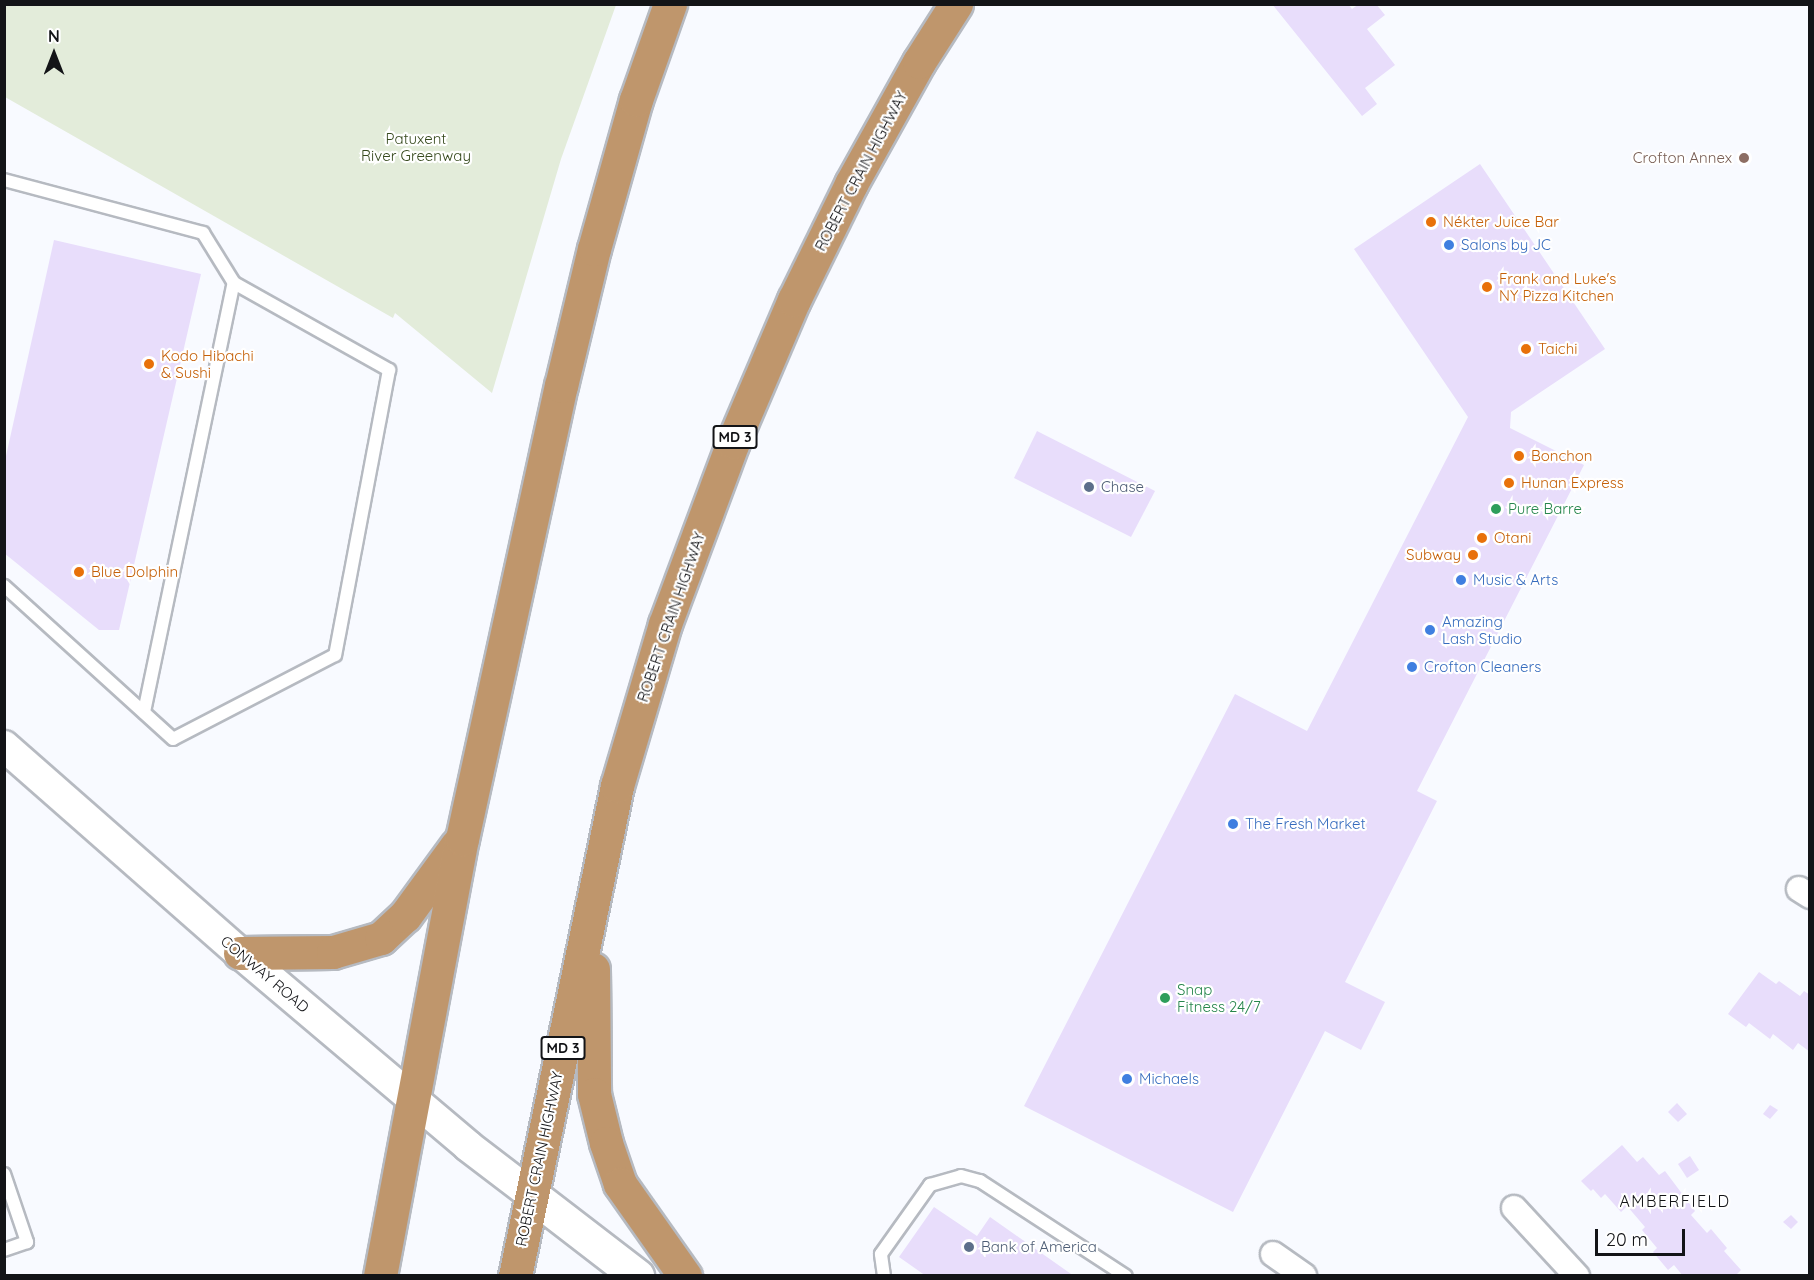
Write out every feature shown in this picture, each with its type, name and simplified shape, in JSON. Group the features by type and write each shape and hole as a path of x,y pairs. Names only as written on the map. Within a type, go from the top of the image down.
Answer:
{"highway":[{"path":"380,1275 411,1098 462,839 517,579 594,249 636,100 670,4"},
{"name":"ROBERT CRAIN HIGHWAY","path":"515,1275 617,786 665,624 733,442 794,300 851,184 919,62 956,4"},
{"path":"240,953 333,952 381,938 405,916 462,839"},
{"path":"593,902 594,1094 606,1143 620,1184 685,1275"}],"main road":[{"path":"532,1195 637,1275"}],"street":[{"name":"CONWAY ROAD","path":"4,746 240,953 411,1098 532,1195"},
{"path":"1514,1208 1577,1275"},
{"path":"1274,1254 1304,1275"}],"lane":[{"path":"4,180 203,233 234,283 389,370 335,655 173,738 4,586"},
{"path":"144,712 234,283"},
{"path":"4,1174 27,1242 4,1250"},
{"path":"884,1275 881,1254 930,1185 961,1176 980,1181 1126,1275"}],"green space":[{"name":"Patuxent River Greenway","path":"5,4 616,5 561,159 492,393 395,313 393,318 5,97"}],"building":[{"path":"1272,4 1348,4 1352,9 1359,4 1376,4 1385,15 1367,29 1395,65 1365,88 1377,104 1362,116"},
{"path":"1480,164 1605,349 1511,412 1510,428 1584,465 1417,791 1437,801 1345,982 1385,1002 1361,1050 1325,1031 1233,1212 1024,1106 1235,694 1307,731 1468,417 1354,249"},
{"path":"54,240 201,274 119,630 99,630 4,553 4,465"},
{"name":"Chase","path":"1037,431 1155,491 1131,537 1014,478"},
{"path":"1759,972 1776,984 1779,981 1800,996 1804,991 1810,995 1810,1052 1798,1043 1793,1050 1773,1034 1770,1039 1749,1023 1746,1027 1728,1014"},
{"path":"1677,1103 1687,1114 1678,1122 1668,1112"},
{"path":"1770,1105 1778,1110 1770,1119 1763,1114"},
{"path":"1622,1145 1637,1162 1643,1157 1659,1175 1665,1171 1695,1211 1691,1215 1707,1233 1711,1229 1727,1248 1724,1251 1741,1270 1735,1276 1683,1276 1674,1265 1668,1270 1653,1252 1657,1248 1642,1230 1645,1227 1627,1206 1621,1212 1605,1194 1601,1198 1581,1181"},
{"path":"1690,1156 1699,1170 1687,1178 1678,1164"},
{"name":"Bank of America","path":"934,1207 977,1236 990,1217 1074,1276 926,1276 899,1257"},
{"path":"1791,1215 1798,1222 1791,1229 1783,1222"}],"place":[{"name":"Crofton Annex","path":"1744,158"},
{"name":"Nékter Juice Bar","path":"1431,222"},
{"name":"Salons by JC","path":"1449,245"},
{"name":"Frank and Luke's NY Pizza Kitchen","path":"1487,287"},
{"name":"Taichi","path":"1526,349"},
{"name":"Kodo Hibachi & Sushi","path":"149,364"},
{"name":"Bonchon","path":"1519,456"},
{"name":"Hunan Express","path":"1509,483"},
{"name":"Chase","path":"1089,487"},
{"name":"Pure Barre","path":"1496,509"},
{"name":"Otani","path":"1482,538"},
{"name":"Subway","path":"1473,555"},
{"name":"Blue Dolphin","path":"79,572"},
{"name":"Music & Arts","path":"1461,580"},
{"name":"Amazing Lash Studio","path":"1430,630"},
{"name":"Crofton Cleaners","path":"1412,667"},
{"name":"The Fresh Market","path":"1233,824"},
{"name":"Snap Fitness 24/7","path":"1165,998"},
{"name":"Michaels","path":"1127,1079"},
{"name":"Bank of America","path":"969,1247"}],"district":[{"name":"AMBERFIELD","path":"1675,1201"}]}
